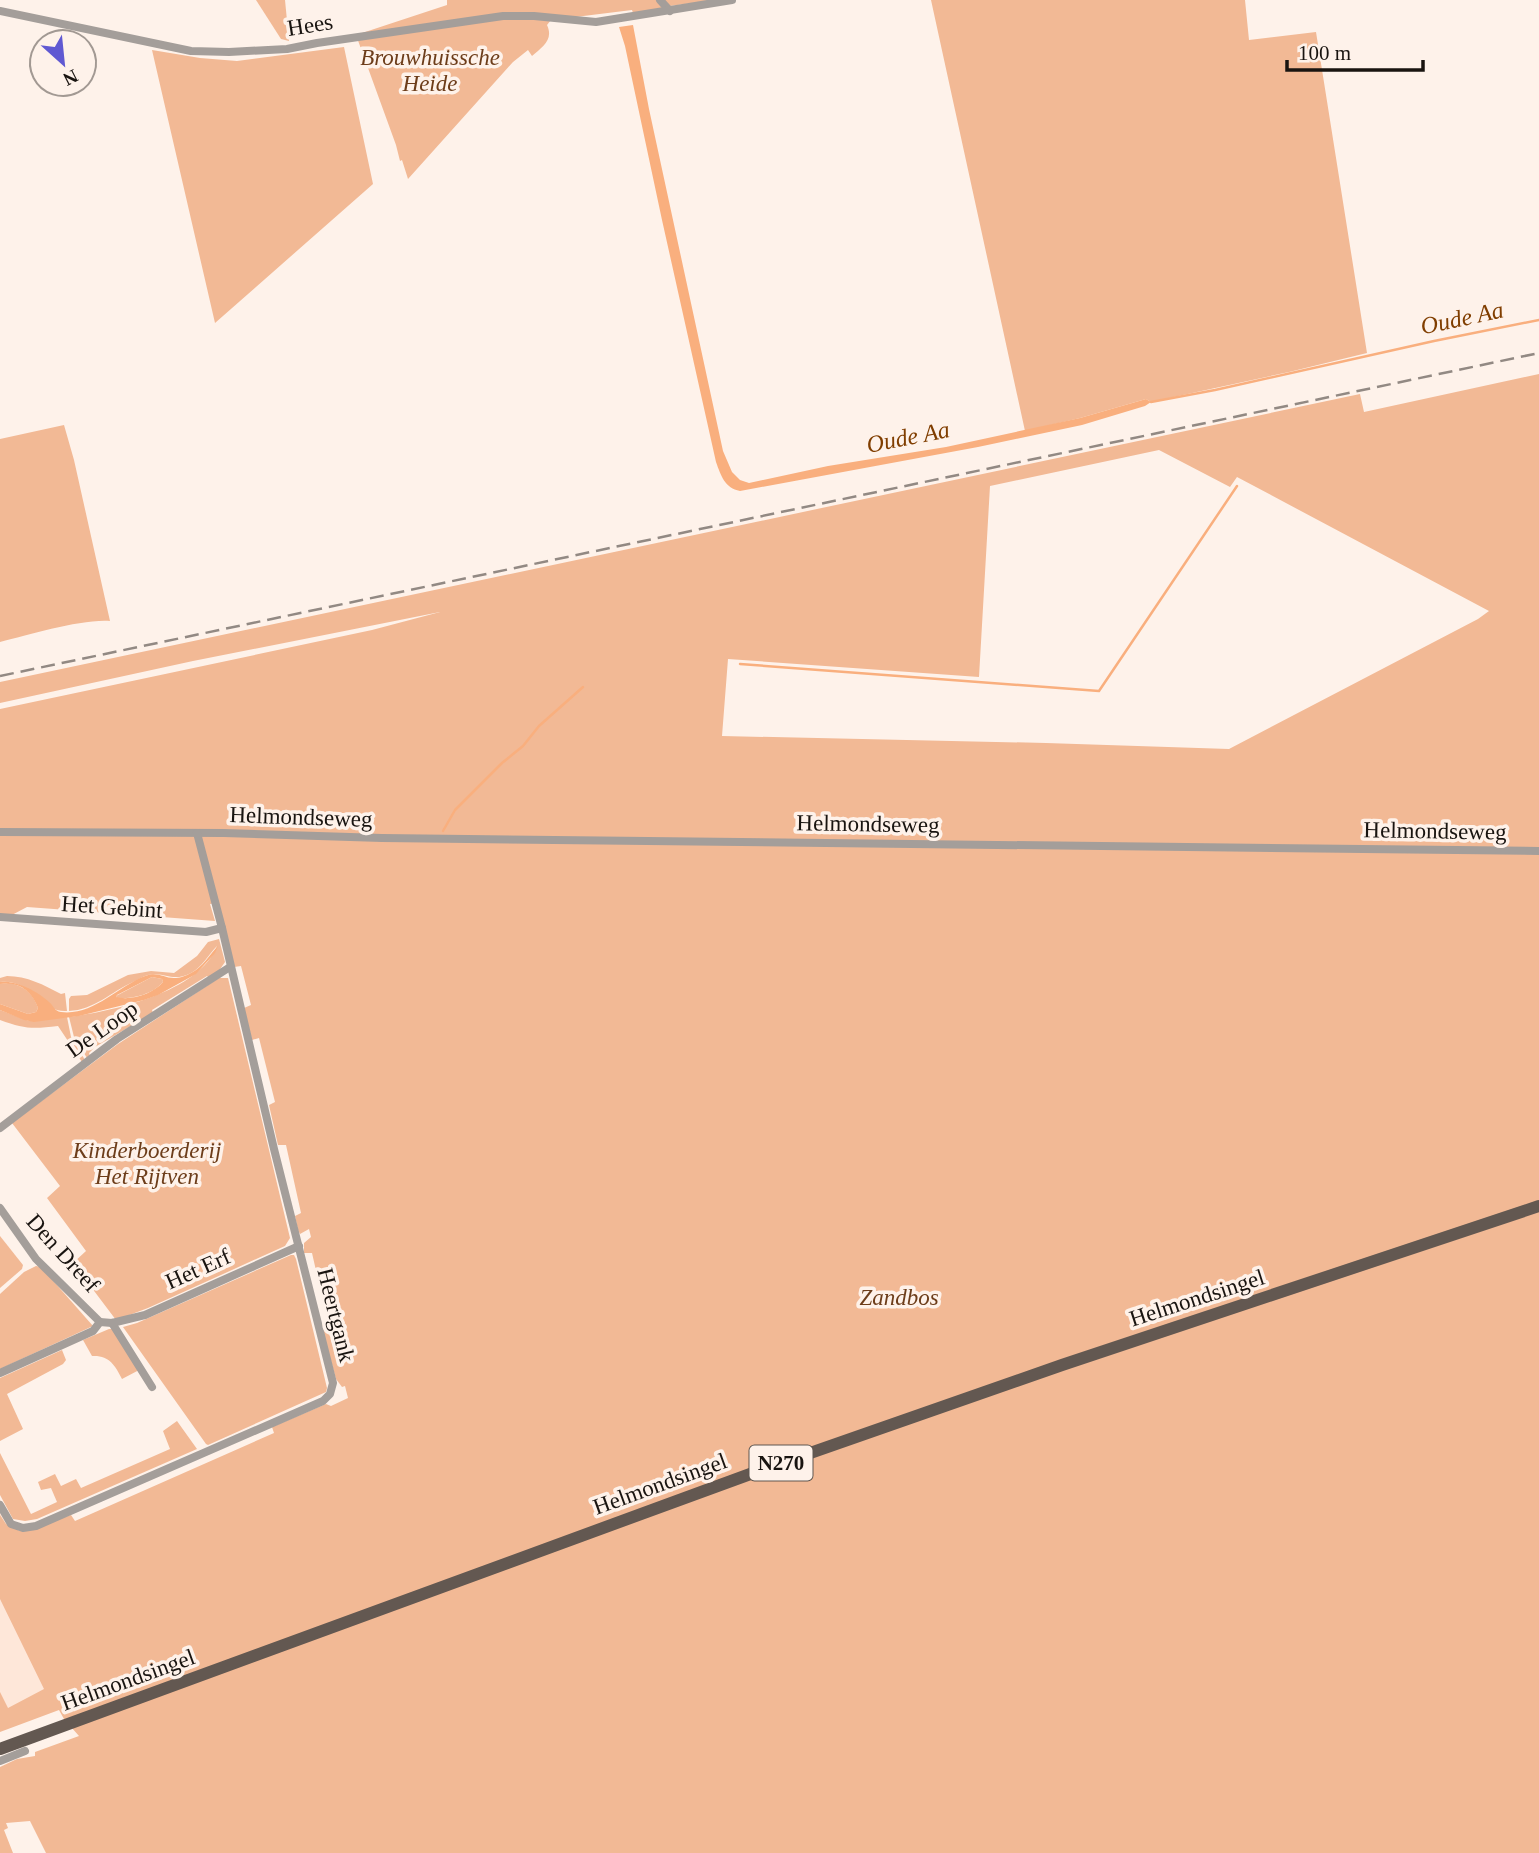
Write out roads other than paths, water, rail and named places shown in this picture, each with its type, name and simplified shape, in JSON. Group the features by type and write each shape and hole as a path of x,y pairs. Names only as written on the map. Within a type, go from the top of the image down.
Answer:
{"main road":[{"name":"Helmondsingel","path":"0,1749 766,1468 1049,1369 1539,1206"}],"street":[{"path":"660,0 670,11"},
{"name":"Hees","path":"0,11 191,51 229,52 287,49 503,16 596,22 732,0"},
{"name":"Helmondseweg","path":"0,832 1539,851"},
{"name":"Helmondseweg","path":"197,833 230,967"},
{"name":"Het Gebint","path":"0,917 206,932 222,928"},
{"name":"De Loop","path":"0,1128 117,1039 230,967"},
{"name":"Heertgank","path":"0,1505 11,1524 23,1528 36,1526 323,1401 330,1394 333,1382 230,967"},
{"name":"Den Dreef","path":"0,1208 36,1259 100,1322"},
{"name":"Het Erf","path":"100,1322 112,1323 145,1315 299,1246"},
{"path":"0,1373 93,1331 100,1322"},
{"path":"112,1323 152,1387"},
{"path":"0,1761 25,1751"}],"waterway":[{"name":"Oude Aa","path":"1151,402 1539,320"},
{"path":"740,664 1099,691 1237,486"},
{"path":"443,831 455,810 523,746 539,726 583,687"}],"railway":[{"path":"0,676 1539,353"}],"park label":[{"name":"Brouwhuissche Heide","path":"430,70"},
{"name":"Kinderboerderij Het Rijtven","path":"147,1163"},
{"name":"Zandbos","path":"899,1297"}]}
